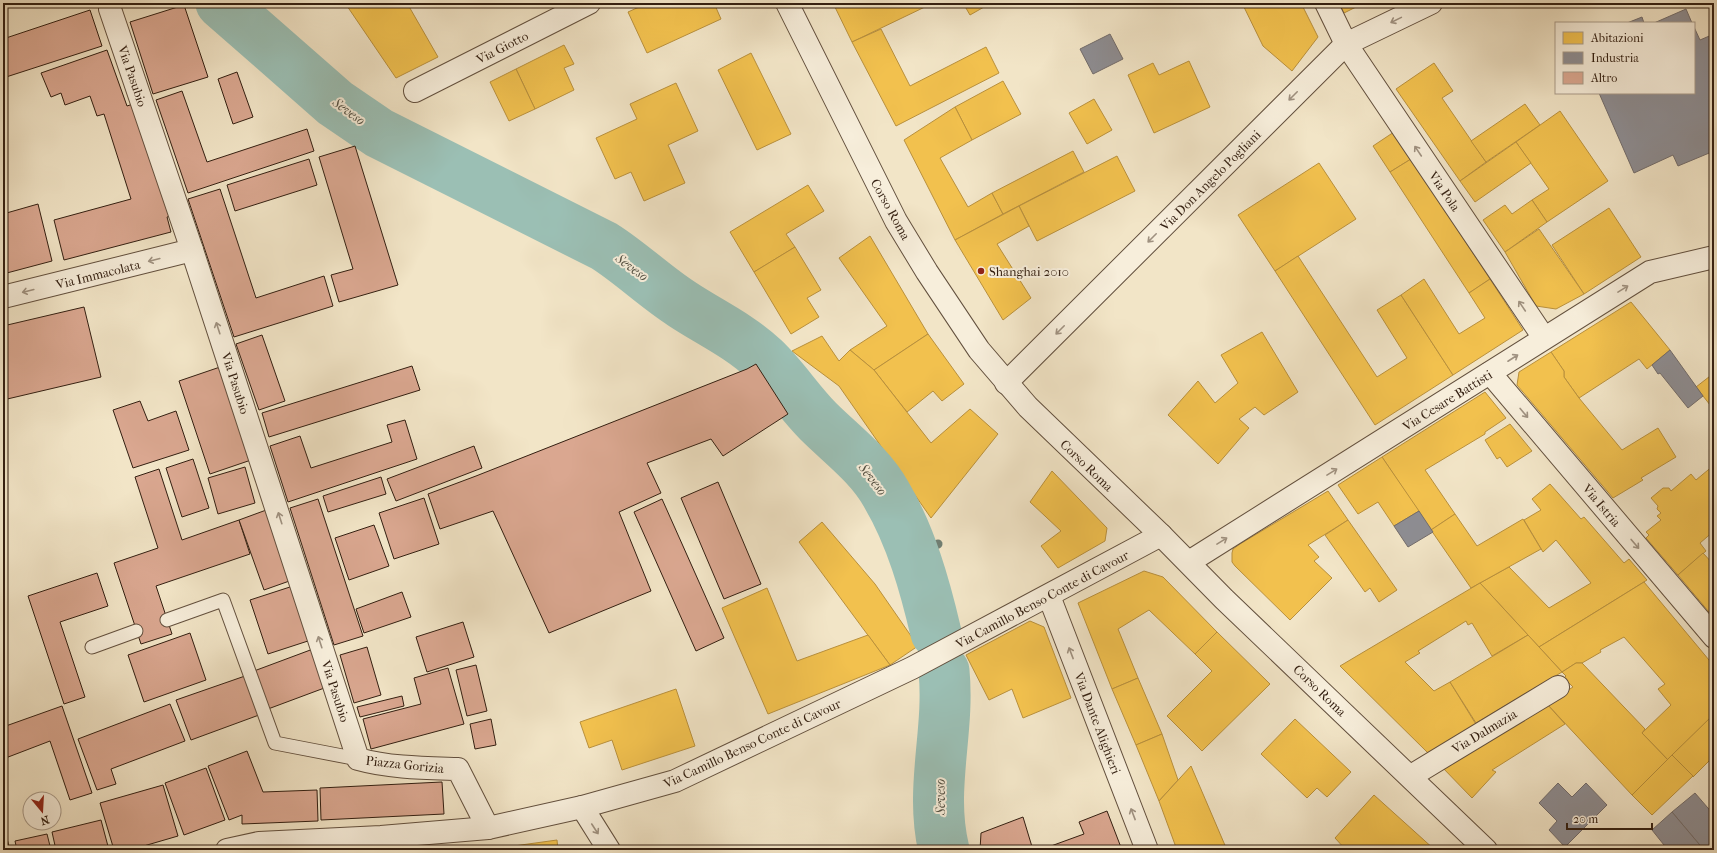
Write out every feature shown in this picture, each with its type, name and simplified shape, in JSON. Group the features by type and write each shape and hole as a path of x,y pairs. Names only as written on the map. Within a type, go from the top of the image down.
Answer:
{"street":[{"name":"Via Giotto","path":"416,91 590,3"},
{"name":"Corso Roma","path":"787,3 900,227 951,310 979,350 1006,383 1028,407 1189,562 1224,599 1411,776 1486,850"},
{"name":"Via Pola","path":"1326,3 1346,44 1544,338"},
{"name":"Via Don Angelo Pogliani","path":"1006,383 1346,44 1431,3"},
{"name":"Via Pasubio","path":"110,9 192,250 358,759"},
{"name":"Via Immacolata","path":"3,297 192,250"},
{"name":"Via Cesare Battisti","path":"1189,562 1650,272 1714,257"},
{"name":"Via Istria","path":"1490,373 1714,637"},
{"name":"Via Camillo Benso Conte di Cavour","path":"227,850 259,843 381,837 488,828 582,807 675,781 912,668 1161,535"},
{"name":"Via Dante Alighieri","path":"1049,596 1147,850"},
{"name":"Via Dalmazia","path":"1411,776 1558,687"},
{"name":"Piazza Gorizia","path":"358,759 372,763 416,768 458,769 488,828"},
{"path":"582,807 609,850"}],"lane":[{"path":"167,620 223,600 275,743 358,759"},
{"path":"92,647 136,631"}],"building: Abitazioni":[{"path":"345,3 407,3 438,57 396,78"},
{"path":"648,3 714,3 721,19 647,53 628,12"},
{"path":"833,3 928,3 929,5 852,42"},
{"path":"963,3 991,3 970,15"},
{"path":"1242,3 1301,3 1318,37 1292,71 1263,46"},
{"path":"1339,3 1364,3 1344,13"},
{"path":"881,29 910,86 986,47 999,73 896,126 852,42"},
{"path":"564,45 574,64 564,68 574,90 535,109 516,69"},
{"path":"751,53 791,134 757,150 718,70"},
{"path":"1189,61 1210,107 1154,133 1128,75 1153,63 1159,75"},
{"path":"1434,63 1453,91 1442,98 1486,162 1460,181 1396,89"},
{"path":"516,69 535,109 509,121 490,82"},
{"path":"1003,81 1021,114 972,140 955,107"},
{"path":"676,83 698,131 668,145 685,183 644,201 631,172 615,179 596,138 637,119 630,104"},
{"path":"1094,99 1112,130 1087,144 1069,113"},
{"path":"1525,104 1540,125 1486,162 1471,141"},
{"path":"955,107 972,140 940,158 968,207 992,193 1003,214 955,240 904,140"},
{"path":"1560,111 1608,181 1547,222 1532,200 1549,189 1516,142"},
{"path":"1394,132 1411,159 1390,172 1373,146"},
{"path":"1516,142 1531,163 1475,202 1460,181"},
{"path":"1073,151 1084,172 1003,214 992,193"},
{"path":"1117,156 1135,191 1037,241 1019,206"},
{"path":"1411,159 1490,279 1469,293 1390,172"},
{"path":"1319,163 1356,219 1275,271 1238,215"},
{"path":"808,185 824,211 786,234 795,247 754,272 730,232"},
{"path":"1532,200 1547,222 1505,252 1483,220 1505,205 1512,214"},
{"path":"1019,206 1029,226 997,244 1031,298 1003,320 955,240"},
{"path":"1609,208 1641,257 1584,294 1552,245"},
{"path":"1539,229 1584,294 1556,309 1536,306 1505,252"},
{"path":"870,236 928,334 874,370 850,350 887,326 839,258"},
{"path":"795,247 821,290 807,298 819,317 791,334 754,272"},
{"path":"1298,256 1377,377 1407,358 1377,310 1401,295 1453,375 1375,425 1275,271"},
{"path":"1424,279 1459,334 1485,318 1469,293 1490,279 1523,330 1453,375 1401,295"},
{"path":"1631,302 1670,350 1647,369 1639,359 1579,398 1564,377 1564,371 1551,352"},
{"path":"1262,332 1298,392 1264,415 1255,407 1239,419 1249,428 1218,464 1168,415 1198,381 1215,403 1238,383 1221,355"},
{"path":"928,334 964,384 942,401 933,391 907,412 874,370"},
{"path":"822,336 839,361 850,350 874,370 931,443 970,409 998,434 931,518 839,386 792,351"},
{"path":"1551,352 1564,371 1564,377 1579,398 1622,450 1658,428 1676,457 1641,478 1643,480 1613,498 1517,385 1519,372"},
{"path":"1714,373 1714,410 1696,387"},
{"path":"1485,392 1506,418 1485,432 1485,434 1425,470 1455,514 1431,530 1382,457"},
{"path":"1510,424 1532,451 1507,467 1500,457 1497,459 1485,440"},
{"path":"1382,457 1419,511 1394,526 1378,502 1358,514 1338,485"},
{"path":"1714,465 1714,531 1700,543 1706,551 1678,575 1646,538 1649,535 1646,532 1661,520 1657,516 1661,513 1657,509 1658,506 1651,498 1663,488 1669,488 1671,491 1691,474 1696,480"},
{"path":"1052,471 1107,528 1105,541 1058,568 1041,546 1061,531 1030,502"},
{"path":"1550,484 1581,519 1584,517 1624,563 1629,559 1647,580 1539,647 1480,583 1509,567 1549,608 1591,583 1556,540 1543,552 1524,520 1541,510 1532,499"},
{"path":"1328,491 1348,520 1308,545 1319,557 1314,561 1332,578 1290,620 1235,566 1232,562 1233,549"},
{"path":"1455,514 1477,546 1523,519 1541,549 1471,588 1431,530"},
{"path":"1348,520 1397,590 1379,602 1370,588 1365,592 1325,535"},
{"path":"822,522 875,584 918,646 890,665 799,542"},
{"path":"1703,553 1714,565 1714,618 1678,575"},
{"path":"1144,571 1163,577 1217,632 1195,654 1149,610 1118,629 1138,678 1112,689 1078,603"},
{"path":"1644,582 1714,666 1714,714 1668,760 1642,733 1671,705 1658,689 1665,684 1624,637 1600,650 1601,652 1582,663 1576,663 1562,672 1539,647"},
{"path":"1480,583 1528,635 1492,656 1472,623 1468,625 1466,621 1418,651 1420,653 1405,662 1434,691 1450,682 1477,726 1429,754 1340,666"},
{"path":"767,588 797,661 868,635 890,665 768,714 722,608"},
{"path":"1030,621 1044,627 1071,698 1023,718 1012,689 989,700 966,655"},
{"path":"1217,632 1270,684 1202,751 1167,716 1212,671 1195,654"},
{"path":"1528,635 1562,672 1476,723 1450,682"},
{"path":"1576,663 1582,663 1645,729 1642,733 1668,760 1632,795 1547,704 1573,687 1564,678 1566,676 1562,672"},
{"path":"1138,678 1162,734 1136,745 1112,689"},
{"path":"676,689 695,746 622,770 612,740 589,748 580,722"},
{"path":"1547,704 1565,724 1492,770 1496,772 1472,798 1441,766"},
{"path":"1714,714 1714,756 1693,777 1672,755"},
{"path":"1295,719 1351,772 1327,797 1317,788 1307,798 1261,754"},
{"path":"1162,734 1178,780 1159,801 1136,745"},
{"path":"1672,755 1693,776 1652,815 1632,795"},
{"path":"1191,766 1227,850 1177,850 1159,801"},
{"path":"1374,795 1435,850 1346,850 1335,838"},
{"path":"557,840 558,850 485,850"}],"building: Industria":[{"path":"1686,9 1692,22 1656,22"},
{"path":"1642,17 1644,22 1630,22"},
{"path":"1695,29 1700,40 1714,34 1714,151 1678,166 1673,155 1634,173 1599,94 1695,94"},
{"path":"1110,34 1123,59 1093,74 1080,49"},
{"path":"1670,350 1703,396 1688,408 1652,365"},
{"path":"1419,511 1433,532 1408,547 1394,526"},
{"path":"1558,783 1572,797 1586,783 1607,805 1565,847 1549,830 1557,821 1539,803"},
{"path":"1695,793 1714,815 1714,850 1704,850 1672,812"},
{"path":"1672,812 1704,850 1668,850 1652,830"}],"building: Altro":[{"path":"184,5 208,77 153,94 130,22"},
{"path":"90,10 102,46 3,78 3,39"},
{"path":"107,50 127,106 136,103 171,216 167,217 171,232 64,260 54,220 131,199 104,114 97,116 90,96 65,105 61,93 51,97 41,73"},
{"path":"237,72 253,117 233,124 218,79"},
{"path":"182,91 207,162 307,129 314,151 188,193 156,100"},
{"path":"355,146 398,285 339,302 331,275 353,269 319,157"},
{"path":"309,159 317,185 235,211 227,185"},
{"path":"220,189 256,298 324,276 333,306 234,337 188,199"},
{"path":"38,204 52,261 3,274 3,214"},
{"path":"84,307 101,377 3,400 3,326"},
{"path":"262,335 285,401 259,410 236,344"},
{"path":"756,364 788,414 723,456 711,439 647,463 661,493 619,512 651,591 549,633 493,511 440,529 428,494 747,369"},
{"path":"223,366 254,459 210,474 179,381"},
{"path":"412,366 420,390 269,437 262,413"},
{"path":"140,401 148,421 176,411 189,450 133,468 113,410"},
{"path":"405,420 417,459 288,502 270,446 300,436 311,468 392,442 387,425"},
{"path":"474,446 482,468 396,501 387,479"},
{"path":"193,459 209,508 182,517 166,468"},
{"path":"245,467 255,503 218,514 208,478"},
{"path":"159,469 182,540 239,520 250,554 156,586 172,634 141,644 114,563 158,548 135,477"},
{"path":"381,477 386,494 328,512 323,496"},
{"path":"718,482 761,584 724,599 681,498"},
{"path":"424,498 439,544 394,559 379,513"},
{"path":"318,499 363,636 334,645 290,508"},
{"path":"662,499 724,638 696,651 634,512"},
{"path":"269,509 295,579 264,590 239,520"},
{"path":"374,525 389,566 349,580 335,538"},
{"path":"97,573 108,606 60,622 85,697 64,704 28,596"},
{"path":"293,586 311,640 268,654 250,600"},
{"path":"402,592 411,617 364,633 356,609"},
{"path":"463,622 474,657 427,672 416,637"},
{"path":"190,633 206,680 144,702 128,655"},
{"path":"367,647 381,695 354,703 340,655"},
{"path":"313,649 327,687 268,709 254,671"},
{"path":"476,665 487,711 467,716 456,670"},
{"path":"448,668 464,724 371,749 363,719 421,704 414,678"},
{"path":"245,676 259,715 191,740 176,700"},
{"path":"402,696 404,706 360,717 357,707"},
{"path":"170,704 185,741 111,769 116,784 97,790 78,739"},
{"path":"62,706 92,793 70,800 50,741 3,759 3,727"},
{"path":"491,719 496,745 475,749 470,724"},
{"path":"247,751 263,792 317,790 318,821 242,824 242,815 229,820 208,766"},
{"path":"206,768 225,820 184,835 165,783"},
{"path":"442,782 444,814 321,820 320,788"},
{"path":"163,785 178,836 130,850 114,850 100,803"},
{"path":"1107,811 1122,850 1040,850 1084,834 1079,822"},
{"path":"1023,817 1033,850 980,850 981,833"},
{"path":"101,820 109,850 56,850 52,832 62,831 62,830"},
{"path":"4,827 10,850 3,850"},
{"path":"47,834 51,850 17,850 15,841"}],"waterway":[{"name":"Seveso","path":"221,3 335,103 379,133 604,246 692,311 735,336 755,351 778,374 811,414 864,464 879,483 895,510 910,544 922,579 936,633"},
{"path":"913,554 938,544"},
{"name":"Seveso","path":"944,671 945,694 939,805 940,827 944,850"}],"place":[{"name":"Shanghai 2010","path":"981,271"}]}
